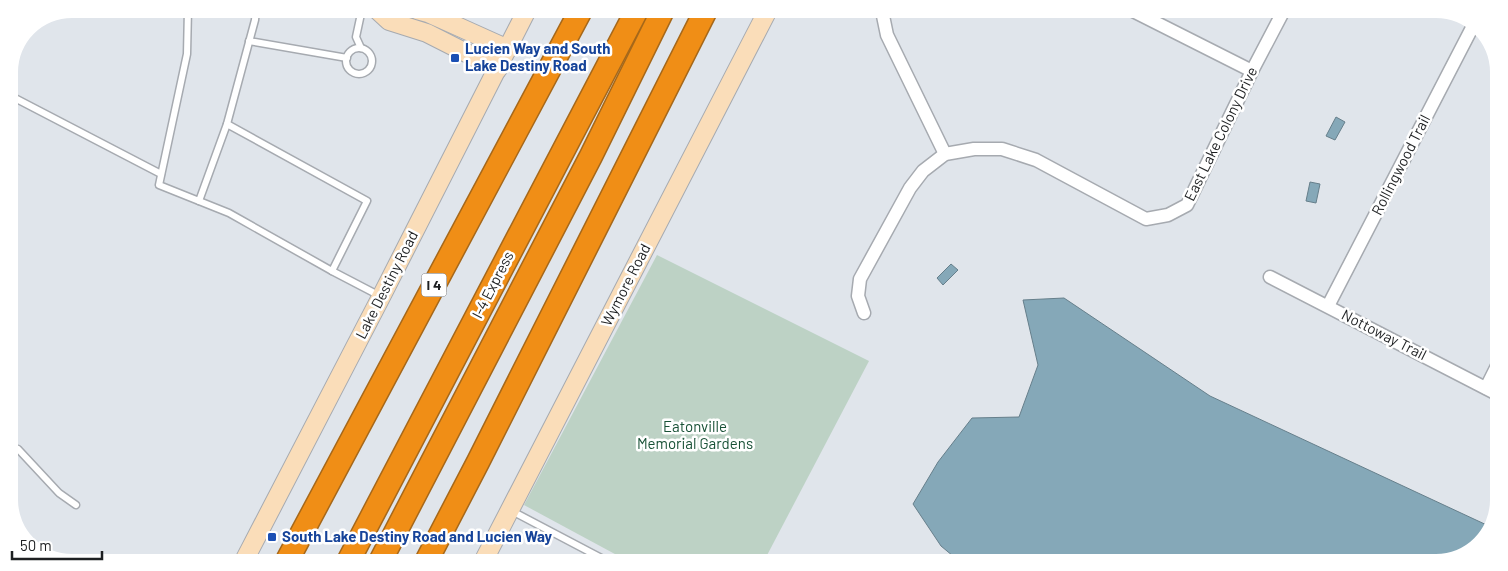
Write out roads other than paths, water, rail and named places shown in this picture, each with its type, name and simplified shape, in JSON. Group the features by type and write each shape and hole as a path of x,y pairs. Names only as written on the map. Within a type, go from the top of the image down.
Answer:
{"highway":[{"name":"I 4","path":"291,554 577,18"},
{"name":"I-4 Express","path":"352,554 634,18"},
{"name":"I-4 Express","path":"384,554 591,156 659,18"},
{"path":"430,554 702,18"},
{"path":"656,109 688,72 718,18"}],"street":[{"path":"385,18 389,21 427,33 498,69"},
{"path":"439,18 508,50"},
{"name":"Lake Destiny Road","path":"248,554 523,18"},
{"name":"Wymore Road","path":"487,554 764,18"},
{"path":"883,18 887,35 945,154"},
{"path":"1147,18 1252,71"},
{"name":"East Lake Colony Drive","path":"864,313 858,296 860,280 910,188 923,171 945,154 974,149 1002,149 1036,160 1146,219 1168,216 1188,205 1252,71 1280,18"},
{"name":"Rollingwood Trail","path":"1328,306 1471,30"},
{"name":"Nottoway Trail","path":"1270,277 1490,390"}],"lane":[{"path":"188,18 187,54 159,185 229,213 381,297"},
{"path":"199,201 228,124 255,18"},
{"path":"360,18 356,37 360,48"},
{"path":"249,41 347,58"},
{"path":"360,48 365,49 371,55 373,64 369,71 361,75 352,73 347,66 347,58 352,50 360,48"},
{"path":"18,100 161,174"},
{"path":"228,124 367,201 332,271"},
{"path":"18,449 59,493 76,505"},
{"path":"509,510 593,554"}],"water":[{"path":"1336,117 1345,122 1335,140 1326,136"},
{"path":"1310,182 1320,184 1316,203 1306,201"},
{"path":"951,264 958,270 943,285 937,278"},
{"path":"1064,298 1210,396 1485,524 1475,538 1461,548 1437,554 951,554 941,546 913,504 938,462 972,418 1019,417 1038,365 1023,300"}],"place":[{"name":"Lucien Way and South Lake Destiny Road","path":"455,58"},
{"name":"South Lake Destiny Road and Lucien Way","path":"272,537"}],"park label":[{"name":"Eatonville Memorial Gardens","path":"695,436"}]}
